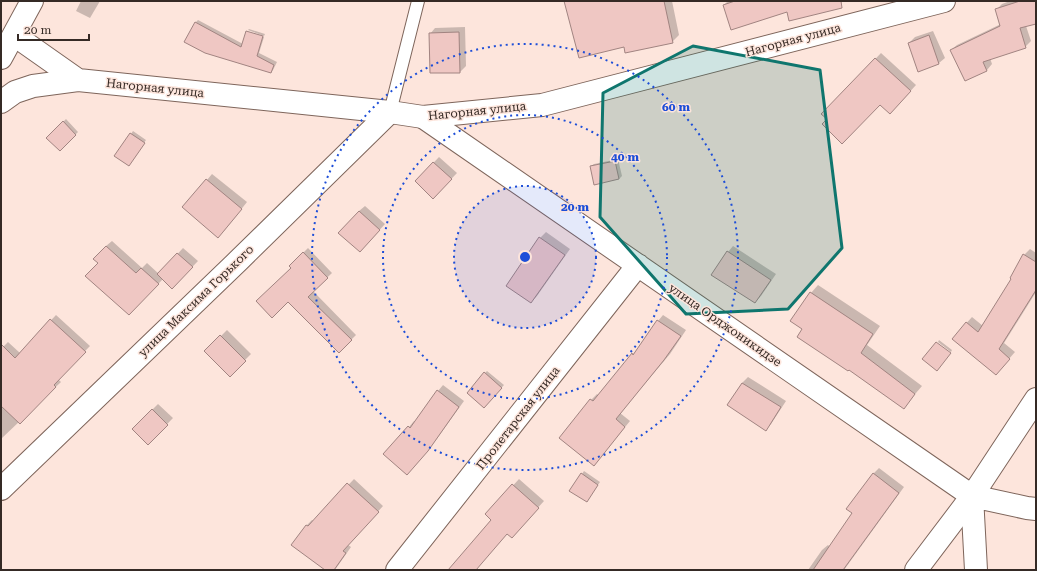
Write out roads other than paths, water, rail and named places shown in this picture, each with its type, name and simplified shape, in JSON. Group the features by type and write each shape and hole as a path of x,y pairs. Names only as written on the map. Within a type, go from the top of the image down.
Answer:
{"street":[{"path":"1,58 7,32 32,1"},
{"name":"Нагорная улица","path":"7,32 78,80 390,112 423,117 542,105 944,1"},
{"path":"1,102 16,92 32,86 78,80"},
{"name":"улица Максима Горького","path":"1,488 238,261 390,112"},
{"name":"улица Орджоникидзе","path":"423,117 972,496 1036,509"},
{"name":"Пролетарская улица","path":"397,570 638,265"},
{"path":"916,570 972,496 1036,399"},
{"path":"972,496 976,570"}],"lane":[{"path":"390,112 418,1"}]}
